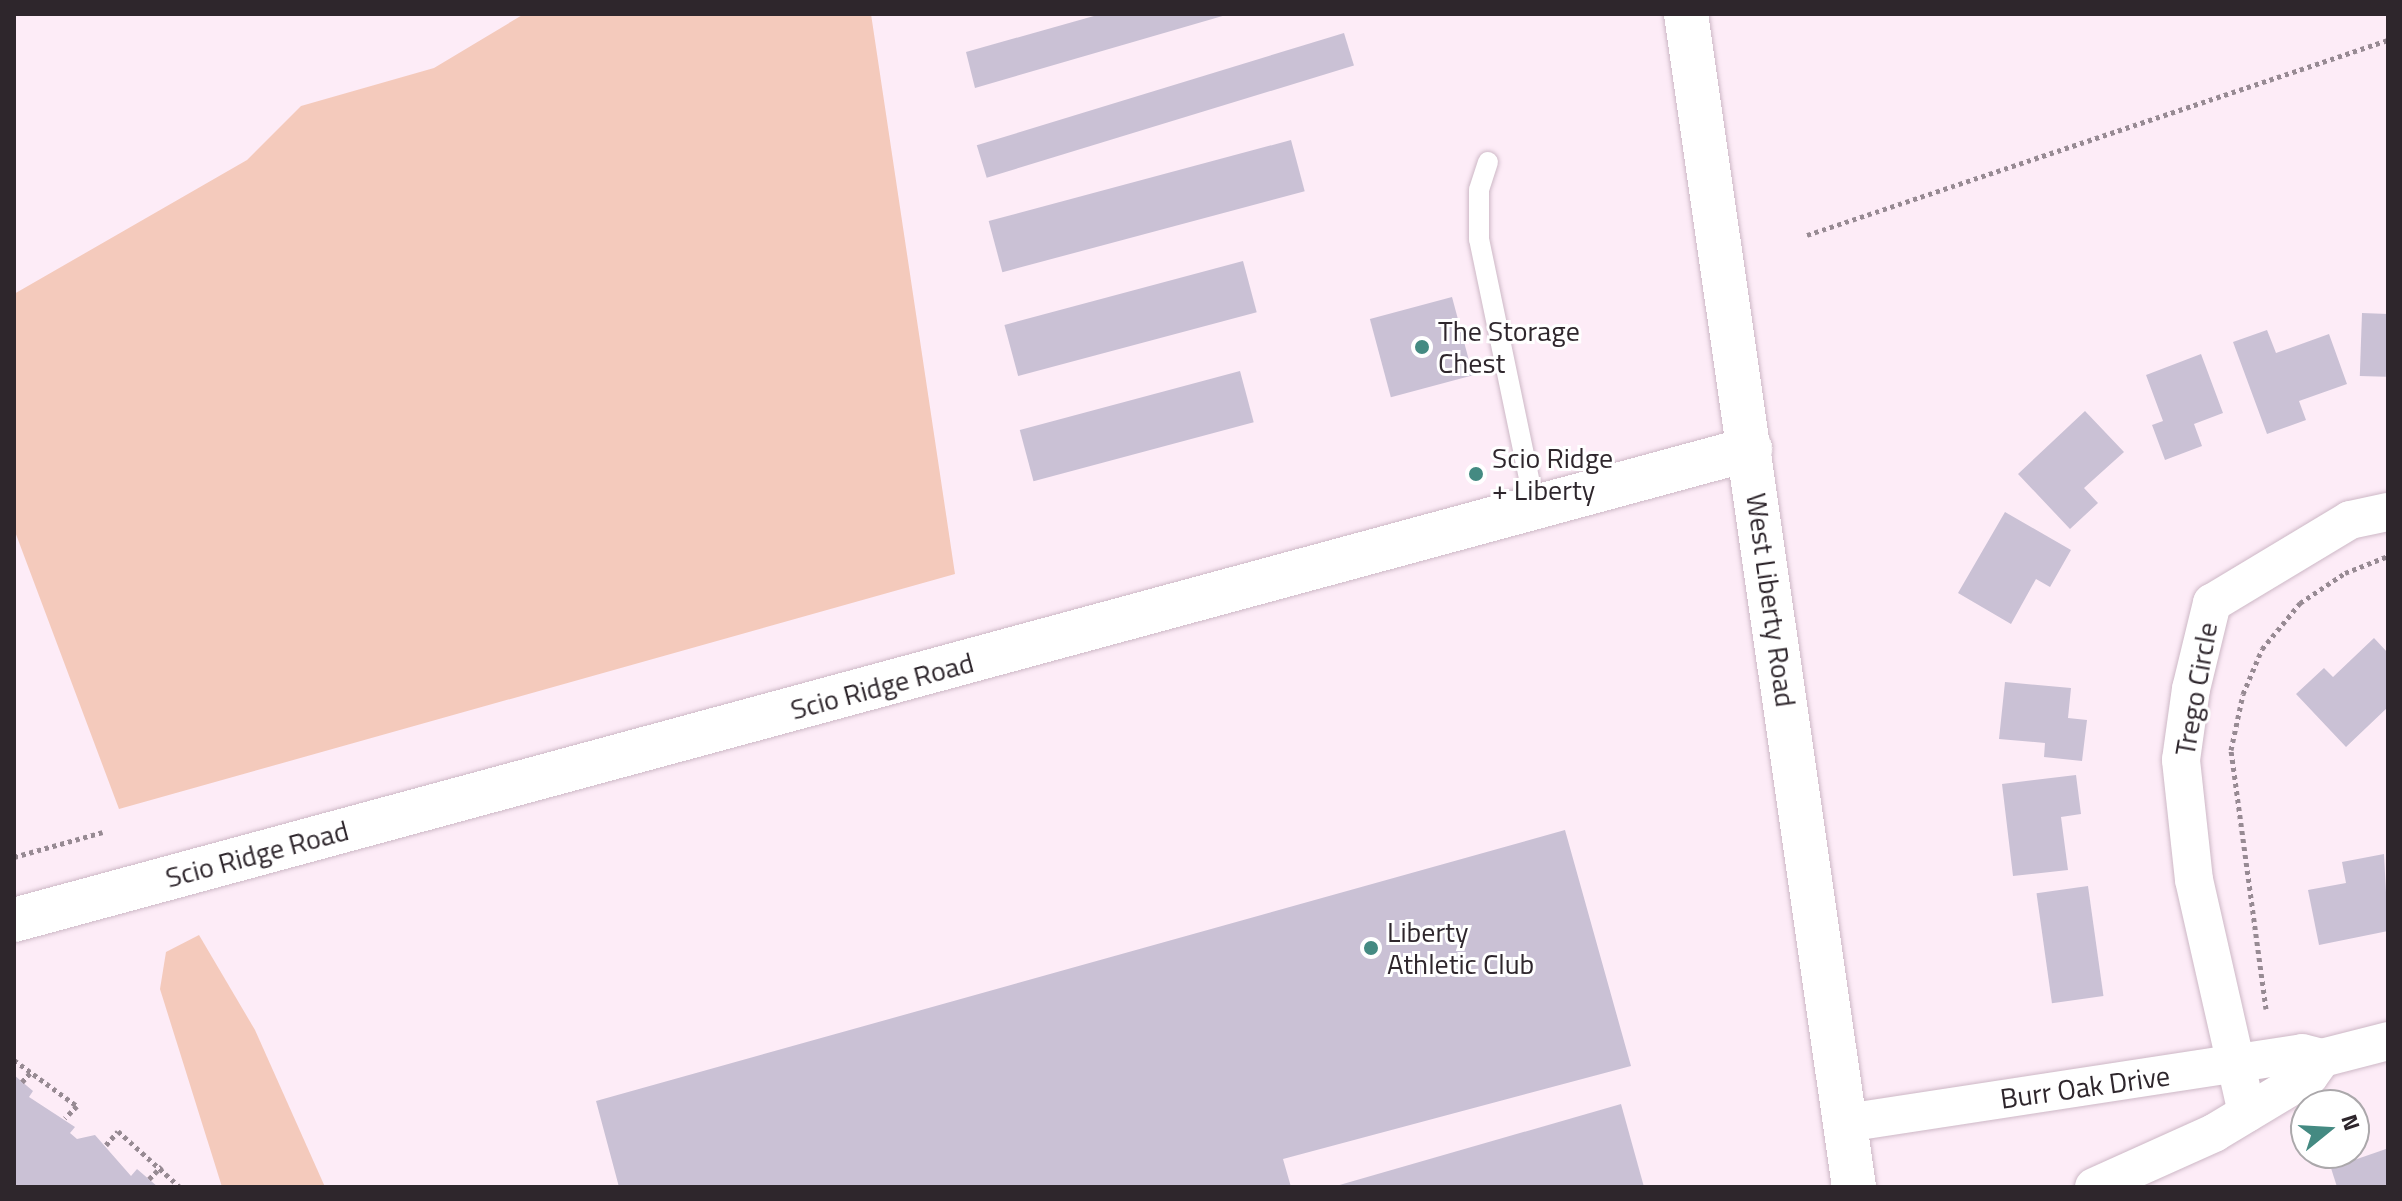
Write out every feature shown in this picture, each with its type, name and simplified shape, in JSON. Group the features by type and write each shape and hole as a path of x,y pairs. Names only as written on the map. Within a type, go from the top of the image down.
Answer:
{"street":[{"name":"West Liberty Road","path":"1686,14 1854,1187"},
{"name":"Scio Ridge Road","path":"14,920 1750,449"},
{"name":"Trego Circle","path":"2247,1113 2194,880 2181,760 2212,603 2350,520 2388,512"},
{"name":"Burr Oak Drive","path":"1846,1123 2302,1053 2322,1058 2388,1041"},
{"name":"Burr Oak Drive","path":"2094,1187 2247,1113 2309,1076 2322,1058"}],"lane":[{"path":"1488,162 1479,190 1479,239 1535,507"}],"path":[{"path":"1807,235 2388,40"},
{"path":"2267,1020 2231,750 2243,694 2262,649 2300,603 2345,573 2388,556"},
{"path":"14,857 103,832"},
{"path":"14,1060 32,1070 77,1106 65,1118"},
{"path":"22,1082 32,1070"},
{"path":"106,1145 118,1131 162,1166 180,1187"},
{"path":"149,1179 162,1166"}],"shaded area":[{"path":"524,14 871,14 955,574 119,809 14,529 14,294 247,160 301,106 434,68"},
{"path":"199,935 255,1030 325,1187 222,1187 160,989 166,952"}],"building":[{"path":"1101,14 1226,15 975,88 966,52"},
{"path":"1344,33 1354,66 987,178 977,145"},
{"path":"1291,140 1305,191 1002,272 989,221"},
{"path":"1243,261 1257,312 1018,376 1004,325"},
{"name":"The Storage Chest","path":"1452,297 1473,375 1391,397 1370,319"},
{"path":"2362,313 2388,314 2386,377 2360,376"},
{"path":"2267,330 2276,353 2329,334 2347,384 2299,401 2306,420 2267,434 2233,342"},
{"path":"2201,354 2223,413 2194,424 2202,446 2165,460 2152,425 2163,421 2146,375"},
{"path":"1240,371 1254,422 1033,481 1020,430"},
{"path":"2085,411 2124,452 2084,488 2098,503 2070,529 2018,474"},
{"path":"2005,512 2071,550 2050,587 2036,579 2011,624 1958,593"},
{"path":"2374,638 2388,653 2388,707 2346,747 2296,694 2324,668 2333,677"},
{"path":"2005,682 2071,688 2068,718 2087,720 2082,761 2044,757 2045,743 1999,739"},
{"path":"2076,775 2081,814 2061,817 2068,870 2013,876 2002,784"},
{"name":"Liberty Athletic Club","path":"1565,830 1631,1066 1283,1159 1291,1187 619,1187 596,1101"},
{"path":"2384,854 2388,931 2319,945 2308,890 2346,883 2342,862"},
{"path":"2088,886 2103,996 2052,1003 2037,893"},
{"path":"14,1075 33,1091 29,1097 75,1127 70,1133 77,1139 95,1135 131,1176 137,1169 158,1187 14,1187"},
{"path":"1621,1104 1644,1187 1336,1187 1336,1186"},
{"path":"2386,1149 2388,1187 2337,1187 2331,1169 2370,1169 2370,1155"}],"place":[{"name":"The Storage Chest","path":"1422,347"},
{"name":"Scio Ridge + Liberty","path":"1476,474"},
{"name":"Liberty Athletic Club","path":"1371,948"}]}
